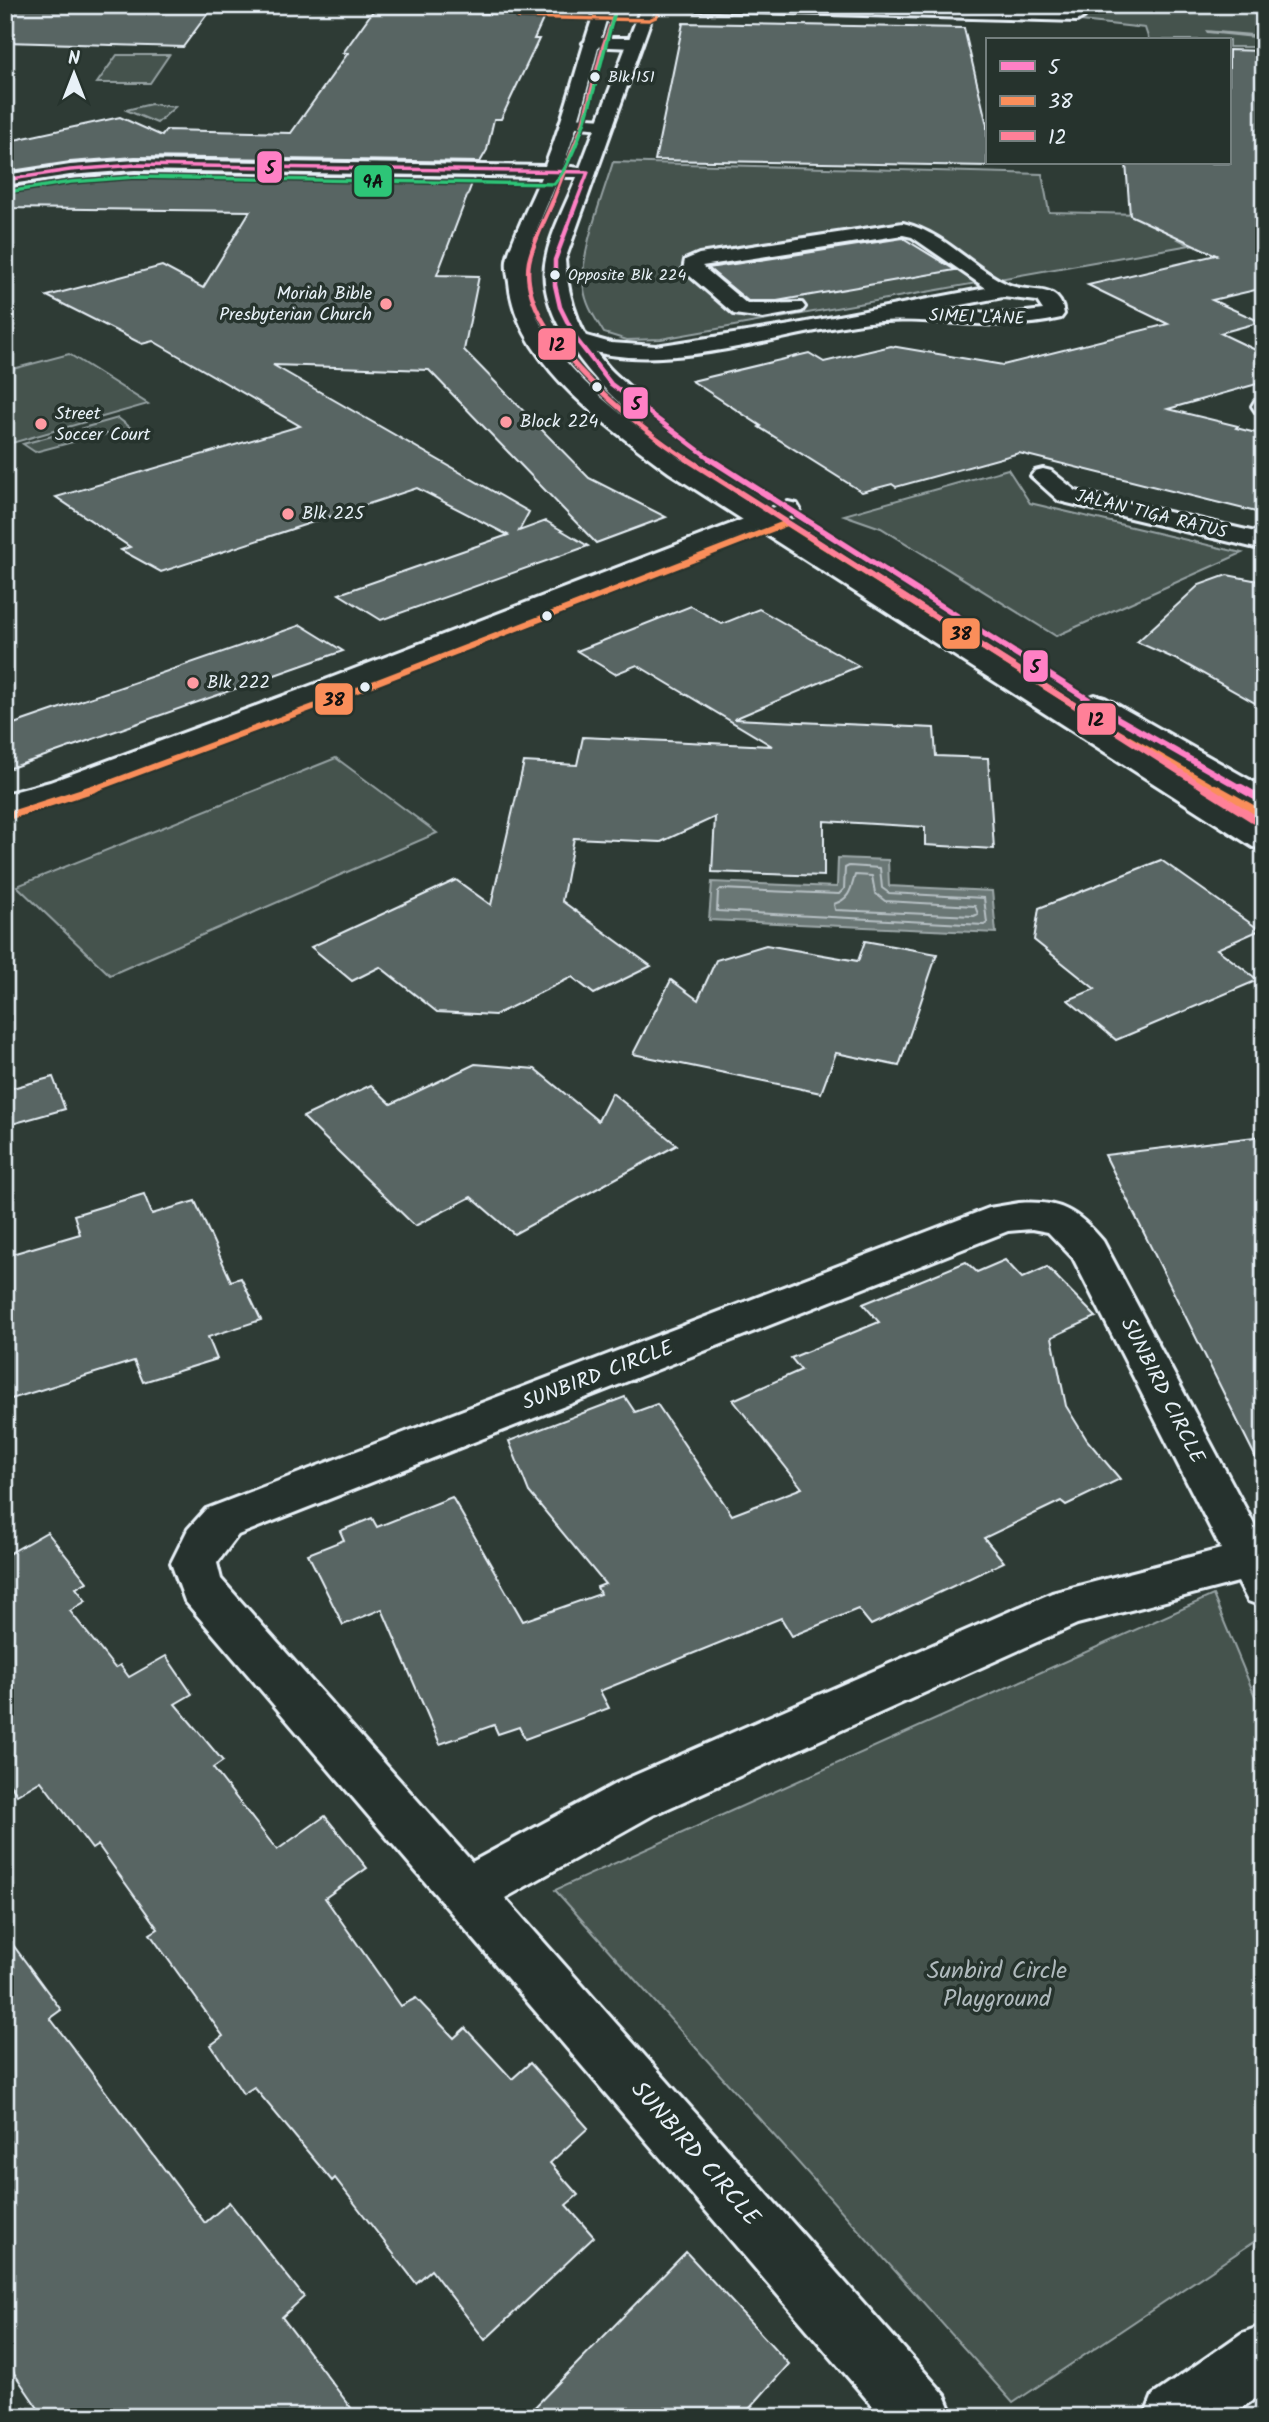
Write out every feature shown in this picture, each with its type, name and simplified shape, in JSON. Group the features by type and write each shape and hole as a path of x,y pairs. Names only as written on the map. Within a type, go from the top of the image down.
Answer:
{"main road":[{"path":"518,5 969,9 998,14 1077,17"},
{"path":"998,14 1019,12 1038,5"},
{"path":"604,6 591,43 571,122 517,261 524,310 556,365 622,425 678,468 1264,840"},
{"path":"652,6 634,43 555,260 555,285 560,307 576,339 611,384 708,458 1119,719 1264,801"},
{"path":"591,43 634,43"},
{"path":"571,122 605,124"},
{"path":"5,180 70,170 135,165 585,180"},
{"path":"5,194 92,180 140,176 549,179"},
{"path":"810,304 763,312 741,310 693,270 692,264 699,260 894,229 919,233 1003,290"},
{"path":"517,261 541,256 555,260"},
{"path":"953,279 979,274"},
{"name":"SIMEI LANE","path":"576,339 609,349 656,352 834,323 1003,290 1043,296 1053,305 1054,314 1032,320 1002,322 934,316 870,316"},
{"path":"834,323 863,341"},
{"path":"811,327 838,346"},
{"name":"SIMEI LANE","path":"611,384 629,368 656,352"},
{"name":"JALAN TIGA RATUS","path":"1042,476 1068,496 1264,542"},
{"path":"5,804 61,788 312,695 788,509"},
{"name":"SUNBIRD CIRCLE","path":"467,1892 635,1798 1068,1606 1256,1574 1089,1251 1069,1226 1039,1213 1003,1218 222,1522 204,1542 194,1563 201,1588 923,2417"},
{"path":"1175,2417 1264,2354"}],"green space":[{"path":"1067,5 1264,5 1264,47 1230,47 1230,38 1148,38 1145,28 1081,21 1079,15"},
{"path":"117,55 169,55 150,83 97,83"},
{"path":"151,104 175,107 157,123 126,110"},
{"path":"613,162 1042,174 1049,212 1143,214 1210,230 1178,239 1190,245 661,339 627,340 604,333 589,307 584,289 583,276 588,243"},
{"name":"Street Soccer Court","path":"69,354 148,404 5,445 5,371"},
{"path":"118,418 131,428 95,437 83,428"},
{"path":"74,430 84,439 35,452 23,444"},
{"path":"1008,469 1030,503 1242,553 1056,636 881,528 844,515"},
{"path":"336,758 437,833 110,975 17,886"},
{"name":"Sunbird Circle Playground","path":"1213,1595 1264,1718 1264,2235 1013,2403 555,1890"}],"water":[{"path":"838,858 888,860 889,886 992,891 996,933 709,920 712,882 837,887"}],"building":[{"path":"5,5 211,9 183,47 5,42"},
{"path":"373,11 545,15 534,39 539,39 501,119 494,119 487,150 480,162 135,157 70,162 5,172 5,142 120,117 162,136 166,130 291,133 348,53 343,53"},
{"path":"683,23 964,28 986,121 987,166 655,160"},
{"path":"1230,50 1264,51 1264,288 1212,300 1261,322 1220,333 1264,354 1264,382 1168,409 1264,435 1264,514 1019,453 896,487 892,484 862,492 692,381 809,353 824,362 891,346 1003,365 1168,324 1088,285 1216,255 1130,215 1126,164 1230,164"},
{"path":"135,173 474,178 437,275 479,276 464,350 589,478 666,517 596,543 429,370 273,365 529,512 519,531 546,521 588,546 381,620 339,594 508,535 417,488 161,572 121,550 130,547 56,497 300,426 153,341 142,344 47,296 162,266 203,288 250,211 5,208 5,188 70,178"},
{"path":"903,238 955,270 777,301 748,301 708,268"},
{"path":"1227,575 1264,582 1264,708 1182,662 1137,642 1199,585"},
{"path":"691,606 722,624 759,609 859,666 734,719 934,728 936,756 988,758 994,849 925,845 925,827 824,821 824,876 712,872 715,817 661,842 574,838 562,901 651,966 594,994 572,977 495,1015 437,1012 380,967 352,981 311,947 456,880 491,905 524,762 577,765 583,737 772,746 637,665 615,674 577,651"},
{"name":"Blk 222","path":"301,625 343,651 5,770 5,727"},
{"path":"1161,860 1260,930 1217,949 1258,980 1116,1040 1068,1000 1095,989 1034,940 1039,908"},
{"path":"865,941 937,954 899,1066 836,1053 821,1093 633,1054 671,980 698,1000 716,960 766,945 858,961"},
{"path":"475,1064 535,1069 598,1121 612,1093 677,1145 514,1234 471,1197 415,1226 303,1117 371,1085 391,1104"},
{"path":"53,1077 65,1109 5,1126 5,1090"},
{"path":"1264,1136 1264,1474 1105,1155"},
{"path":"144,1194 152,1214 195,1201 231,1281 241,1278 261,1320 208,1337 217,1359 143,1382 134,1361 5,1401 5,1256 80,1234 74,1215"},
{"path":"1005,1260 1022,1278 1047,1267 1096,1317 1052,1337 1066,1406 1087,1440 1120,1479 1066,1505 1061,1501 984,1538 1004,1562 871,1625 858,1609 792,1636 781,1618 600,1691 609,1708 525,1739 519,1727 498,1734 494,1725 440,1744 382,1609 343,1625 308,1554 344,1540 340,1531 372,1518 377,1527 452,1497 523,1621 600,1594 597,1587 605,1584 529,1492 509,1441 625,1397 635,1412 657,1404 732,1515 802,1488 733,1400 801,1370 791,1358 879,1322 863,1304 966,1262 977,1272"},
{"path":"47,1532 87,1582 76,1588 86,1601 70,1611 115,1668 120,1665 129,1677 166,1656 192,1694 175,1704 223,1761 213,1768 277,1850 325,1816 367,1868 325,1898 401,2006 416,1998 454,2038 465,2028 512,2079 530,2063 588,2128 550,2163 578,2195 566,2205 594,2237 485,2340 431,2270 416,2283 335,2178 332,2181 254,2087 243,2094 211,2045 223,2036 150,1934 158,1929 98,1845 92,1849 41,1781 17,1795 5,1776 5,1556"},
{"path":"5,1934 61,2010 50,2018 205,2223 229,2202 304,2297 282,2317 358,2417 44,2417 5,2360"},
{"path":"686,2252 789,2364 742,2417 525,2417"}],"waterway":[{"path":"1207,31 1264,37"}],"transit line":[{"name":"12","path":"616,9 603,46 582,126 529,263 532,292 543,320 559,347 581,373 685,458 1264,825"},
{"name":"9A","path":"7,192 71,182 135,177 554,184 562,175 580,132 616,9"},
{"name":"38","path":"518,17 649,20 656,17 661,9"},
{"name":"5","path":"5,180 70,170 135,165 588,172 555,260 555,285 560,307 576,339 611,384 708,458 1119,719 1264,801"},
{"name":"38","path":"8,816 65,799 316,706 787,523 1112,729 1258,812"}],"place":[{"name":"Blk 151","path":"595,77"},
{"name":"Opposite Blk 224","path":"555,275"},
{"name":"Moriah Bible Presbyterian Church","path":"386,304"},
{"name":"Block 224","path":"506,422"},
{"name":"Street Soccer Court","path":"41,424"},
{"name":"Blk 225","path":"288,514"},
{"name":"Blk 222","path":"193,683"}]}
